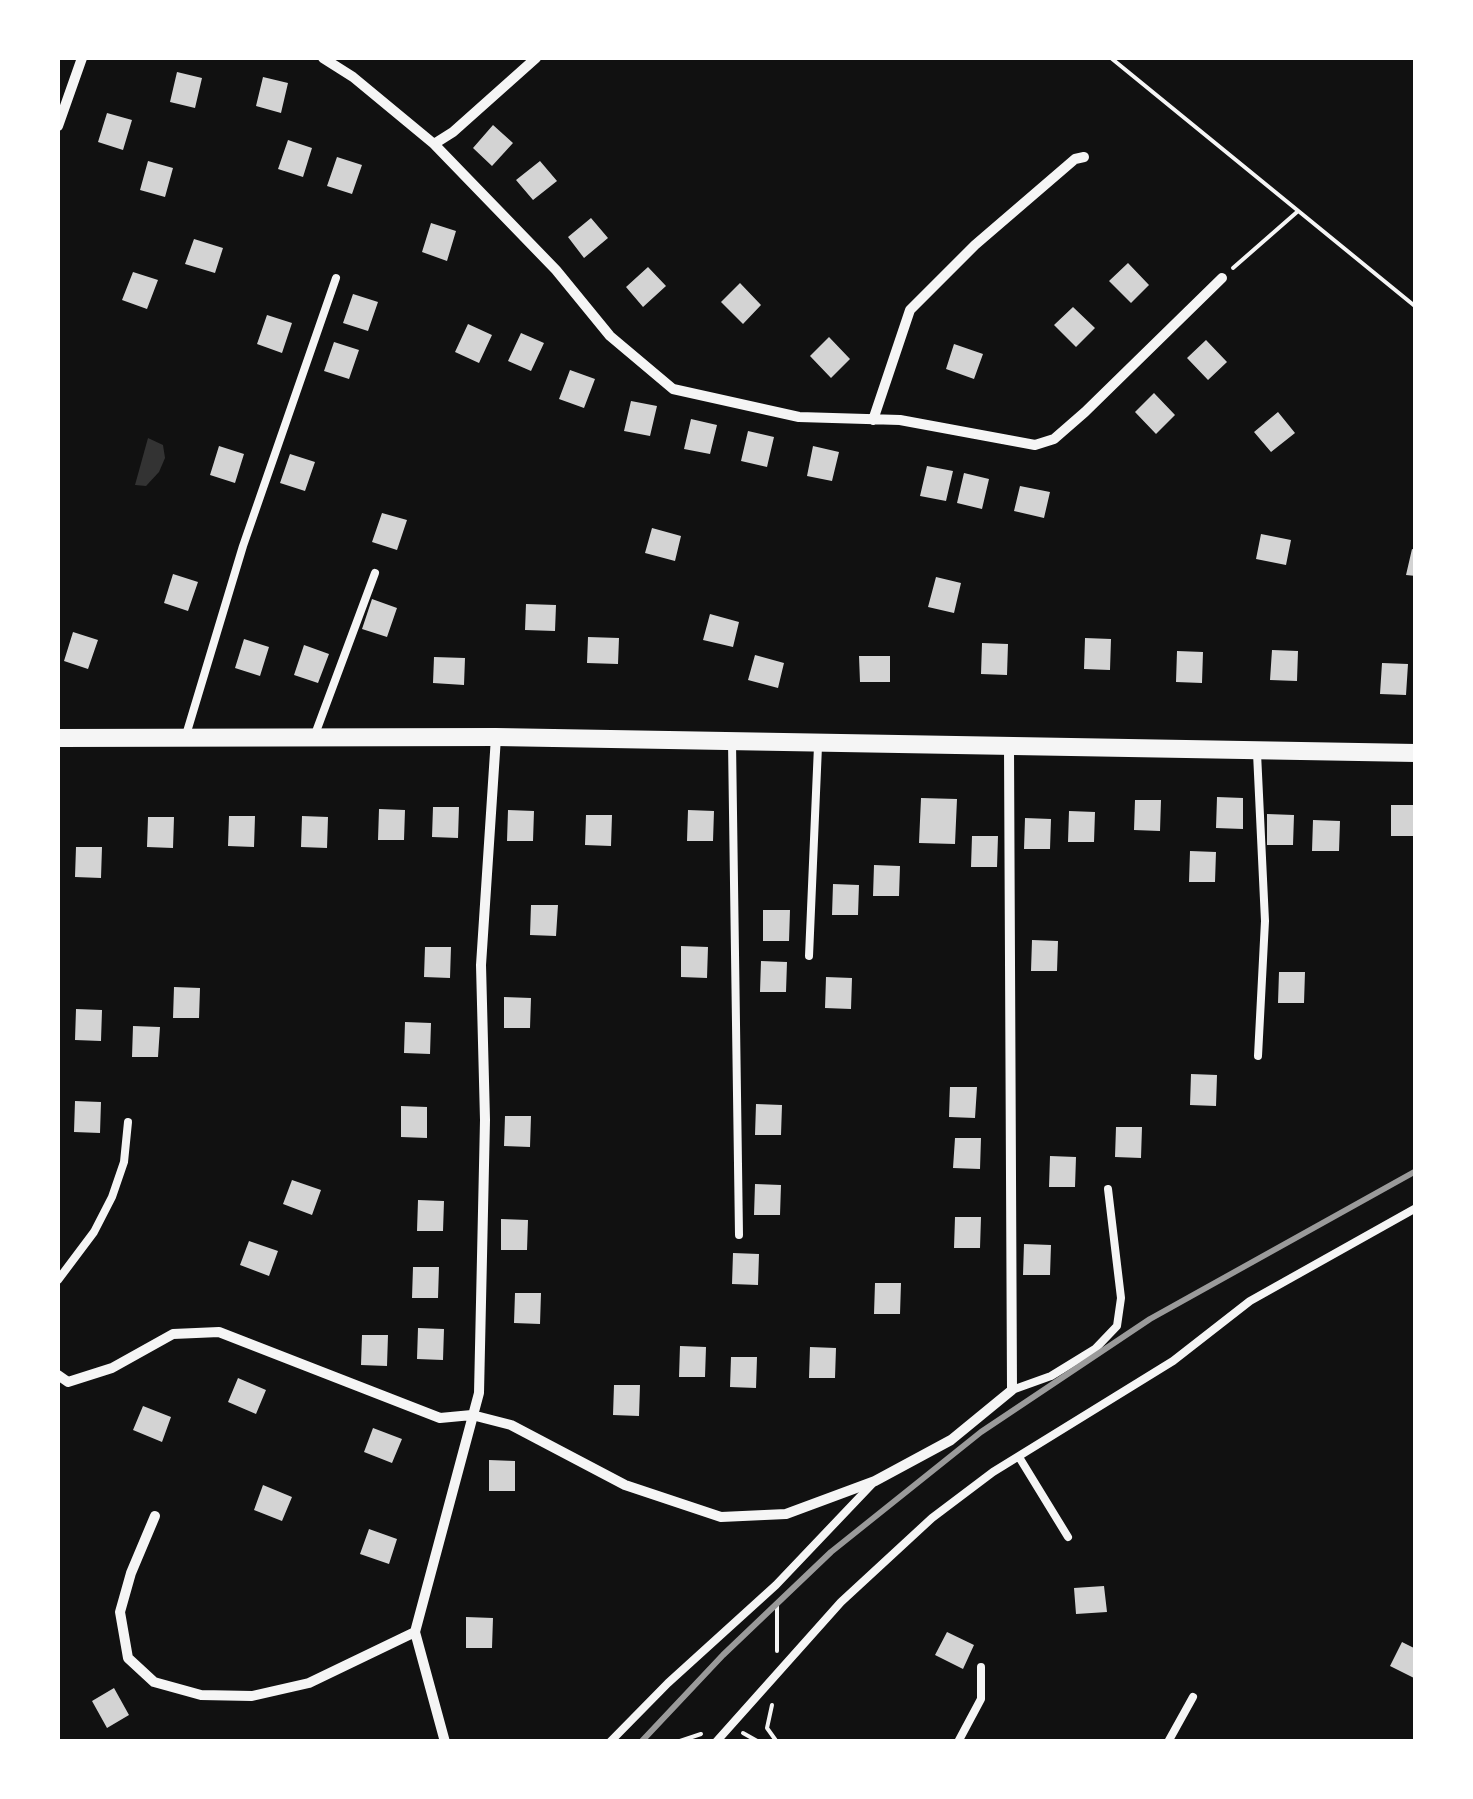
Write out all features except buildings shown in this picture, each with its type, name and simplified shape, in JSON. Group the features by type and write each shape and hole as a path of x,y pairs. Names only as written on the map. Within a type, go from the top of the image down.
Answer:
{"street":[{"path":"58,126 82,58"},
{"path":"323,58 434,144 556,270 610,336 674,389 799,417 900,420 1034,445 1054,439 1222,278"},
{"path":"434,144 453,132 536,58"},
{"path":"873,420 910,310 976,245 1075,160 1084,157"},
{"path":"58,738 496,737 1416,754"},
{"path":"445,1742 415,1632 479,1393 486,1120 481,966 496,737"},
{"path":"58,1376 68,1382 112,1368 173,1334 219,1332 440,1418 472,1415 511,1425 625,1485 721,1518 786,1514 875,1481 951,1440 1012,1390 1009,748"},
{"path":"155,1516 131,1573 120,1612 128,1658 154,1682 201,1695 252,1696 310,1682 415,1632"}],"lane":[{"path":"185,738 242,546 336,278"},
{"path":"314,738 375,573"},
{"path":"732,742 738,1235"},
{"path":"809,956 818,744"},
{"path":"1258,753 1265,922 1258,1056"},
{"path":"58,1280 94,1232 112,1197 124,1162 128,1122"},
{"path":"1012,1390 1051,1376 1095,1349 1118,1326 1121,1298 1108,1189"},
{"path":"716,1742 842,1602 932,1518 1019,1457 1173,1362 1250,1301 1416,1208"},
{"path":"1019,1457 1068,1537"},
{"path":"610,1742 668,1683 776,1586 875,1481"},
{"path":"958,1742 981,1699 981,1668"},
{"path":"1168,1742 1193,1697"}],"path":[{"path":"1111,58 1416,307"},
{"path":"1222,278 1298,212"}],"shaded area":[{"path":"148,438 163,445 165,458 146,486 135,485"}],"railway":[{"path":"641,1742 723,1655 831,1552 981,1432 1150,1319 1416,1171"}]}
